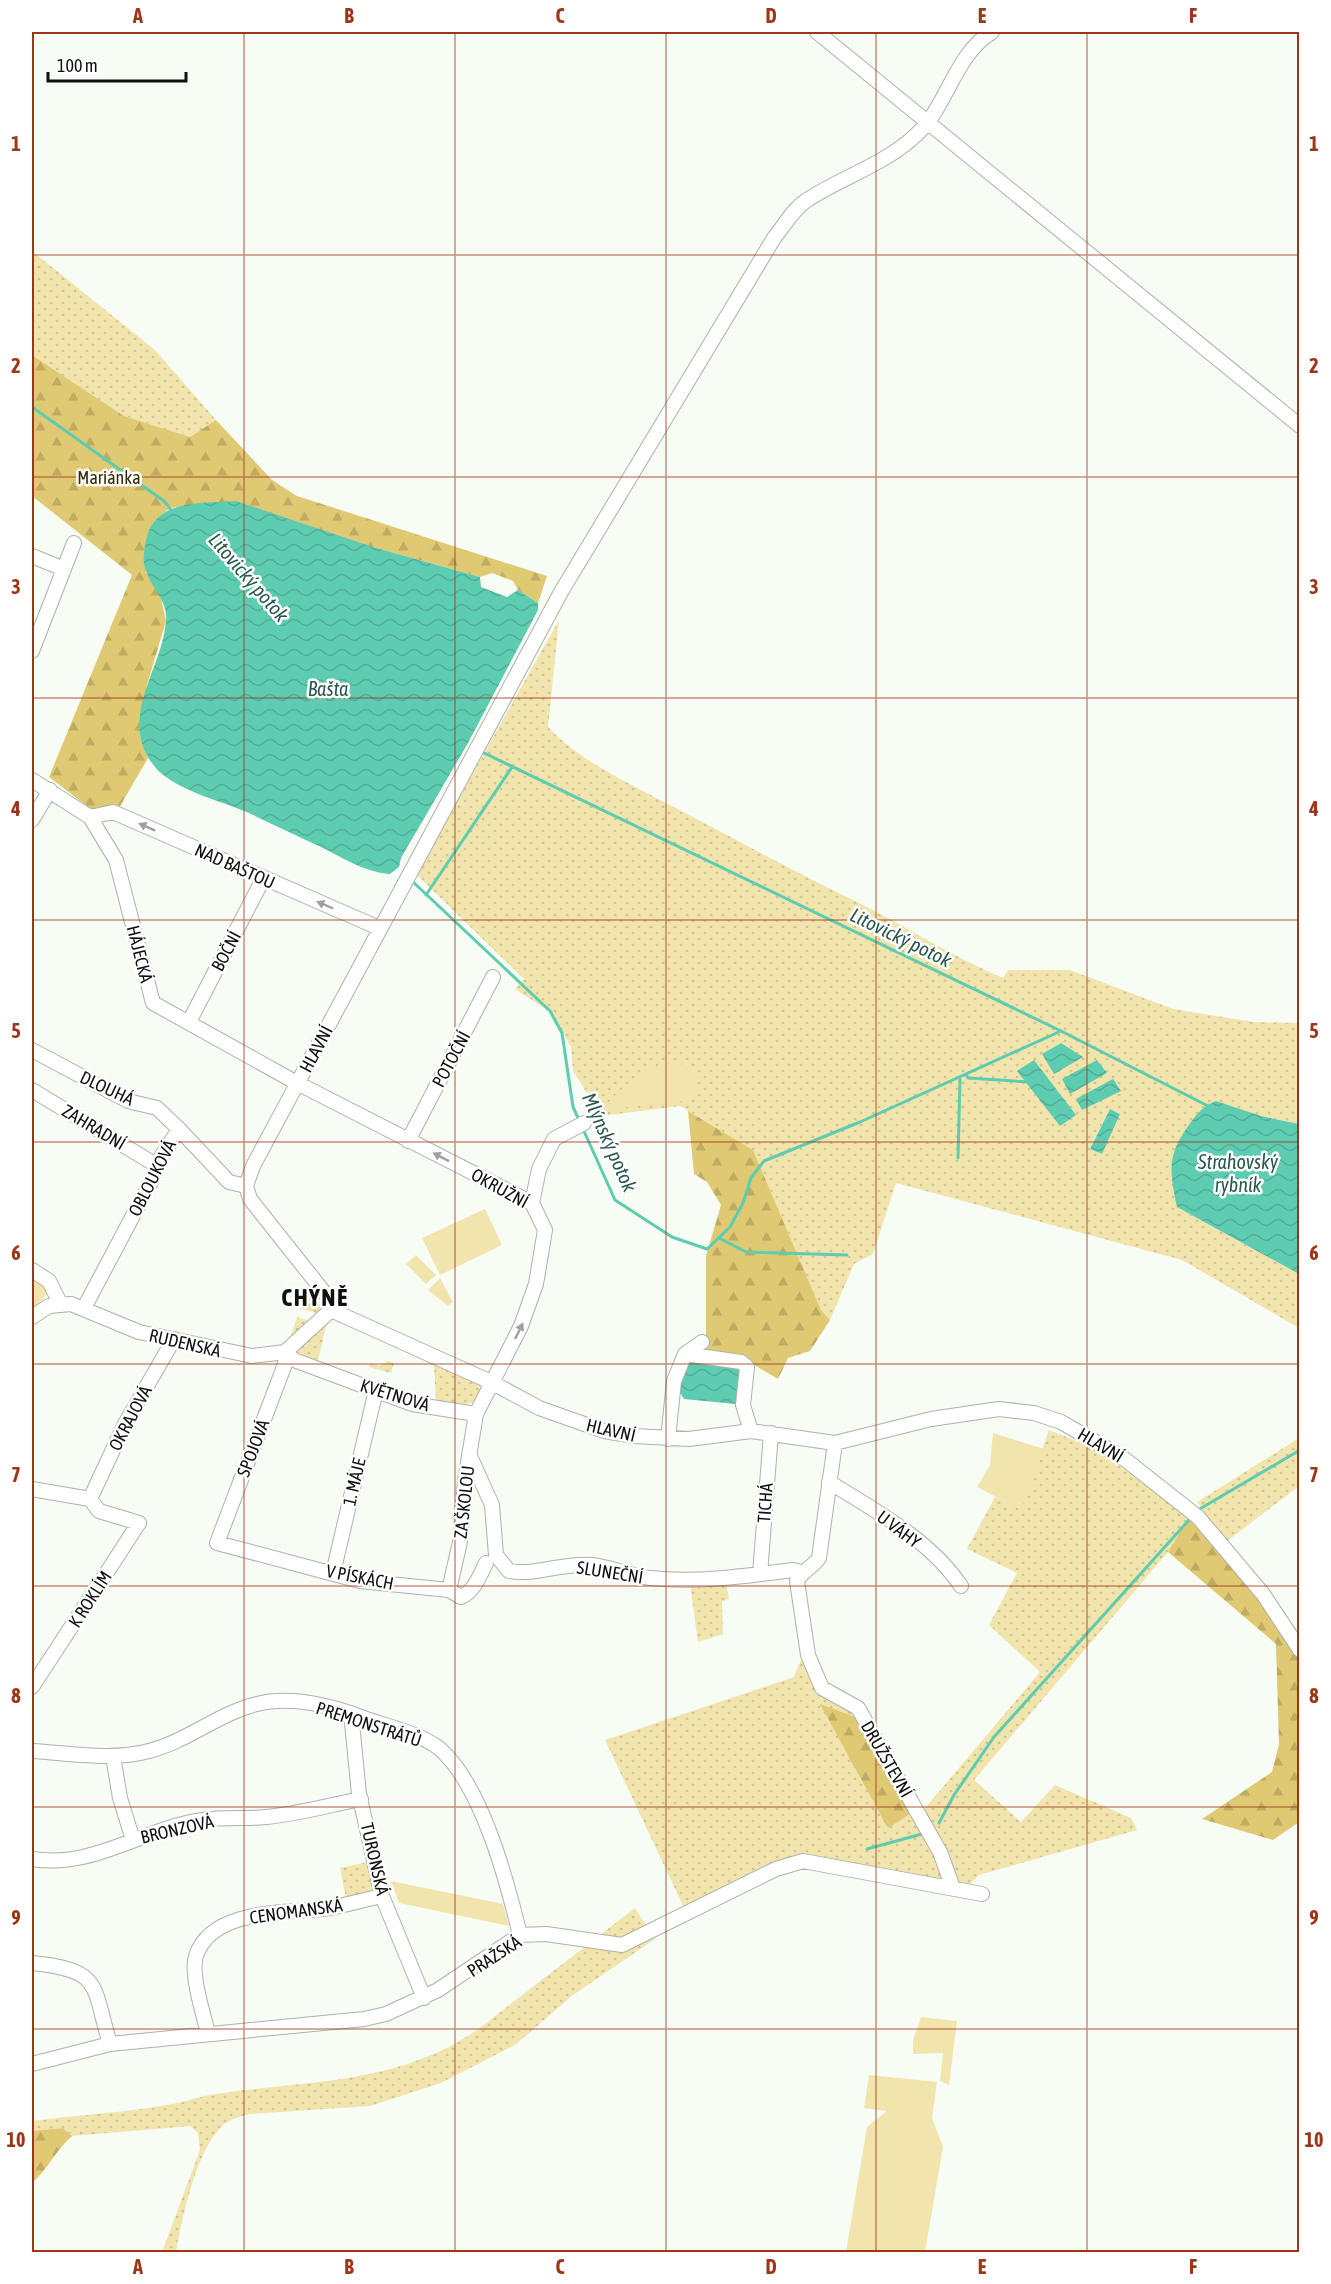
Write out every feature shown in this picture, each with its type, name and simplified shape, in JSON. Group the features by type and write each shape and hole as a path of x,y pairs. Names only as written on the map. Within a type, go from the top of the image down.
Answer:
{"street":[{"path":"817,32 1299,426"},
{"name":"HLAVNÍ","path":"246,1186 253,1166 379,928 561,592 774,238 806,201 903,147 938,109 969,53 992,32"},
{"path":"32,651 74,543"},
{"path":"32,556 64,568"},
{"name":"HÁJECKÁ","path":"32,780 90,817 116,860 153,1003 297,1083"},
{"path":"32,820 50,790"},
{"name":"NAD BAŠTOU","path":"90,817 113,812 379,928"},
{"name":"BOČNÍ","path":"189,1022 263,879"},
{"name":"POTOČNÍ","path":"408,1141 494,977"},
{"name":"DLOUHÁ","path":"32,1050 128,1101 157,1108 179,1129"},
{"name":"OKRUŽNÍ","path":"297,1083 532,1203 545,1230 536,1284 521,1326 491,1382"},
{"name":"ZAHRADNÍ","path":"32,1090 156,1165"},
{"path":"532,1203 539,1169 554,1139 584,1123"},
{"name":"OBLOUKOVÁ","path":"84,1308 153,1178 156,1165 179,1129 229,1182 246,1186"},
{"path":"246,1186 250,1199 327,1296 331,1310 285,1352"},
{"path":"32,1269 49,1281 60,1303 49,1306 32,1317"},
{"name":"RUDENSKÁ","path":"60,1303 84,1308 140,1332 234,1354 252,1356 285,1352"},
{"name":"HLAVNÍ","path":"331,1310 491,1382 539,1408 604,1431 668,1439 719,1436 751,1431 835,1443 931,1419 994,1410 1034,1413 1061,1422 1122,1457 1198,1517 1263,1594 1299,1650"},
{"name":"OKRAJOVÁ","path":"90,1498 125,1424 174,1339"},
{"path":"668,1439 674,1381 685,1354 702,1342"},
{"name":"KVĚTNOVÁ","path":"285,1352 294,1360 412,1404 476,1414"},
{"name":"SPOJOVÁ","path":"217,1543 285,1364 285,1352"},
{"path":"685,1354 741,1362 747,1367 743,1405 751,1431"},
{"path":"476,1414 491,1382"},
{"name":"1. MÁJE","path":"333,1573 376,1390"},
{"name":"ZA ŠKOLOU","path":"449,1590 460,1542 469,1455 476,1414"},
{"name":"TICHÁ","path":"760,1574 771,1433"},
{"path":"801,1572 814,1566 819,1558 835,1443"},
{"name":"SLUNEČNÍ","path":"469,1455 492,1505 496,1555 509,1571 522,1573 562,1565 592,1565 651,1578 696,1580 793,1570 801,1572"},
{"name":"U VÁHY","path":"829,1482 894,1523 944,1562 961,1586"},
{"path":"32,1489 90,1498"},
{"name":"K ROKLÍM","path":"32,1687 139,1523 99,1511 90,1498"},
{"name":"V PÍSKÁCH","path":"217,1543 360,1581 449,1590 461,1597 467,1594 486,1563"},
{"name":"DRUŽSTEVNÍ","path":"801,1572 797,1581 808,1655 822,1688 858,1708 940,1852 953,1888"},
{"name":"PREMONSTRÁTŮ","path":"32,1751 113,1756 150,1751 227,1714 259,1703 298,1701 351,1713 419,1738 439,1749 474,1793 510,1894 520,1935"},
{"name":"TURONSKÁ","path":"351,1713 361,1798 382,1896 424,1998"},
{"path":"113,1756 120,1798 133,1840"},
{"name":"BRONZOVÁ","path":"32,1859 48,1862 76,1860 111,1850 133,1840 202,1820 267,1817 361,1798"},
{"name":"PRAŽSKÁ","path":"32,2064 110,2044 364,2019 386,2014 424,1998 453,1982 520,1935 546,1934 622,1945 776,1869 803,1861 982,1894"},
{"name":"CENOMANSKÁ","path":"208,2034 195,1968 196,1955 207,1940 227,1923 246,1917 326,1908 382,1896"},
{"path":"32,1963 70,1969 85,1977 97,1991 110,2044"}],"shaded area":[{"path":"32,251 155,350 216,420 190,437 124,416 32,355"},
{"path":"559,620 548,727 574,750 619,778 879,913 966,961 1003,978 1008,970 1070,970 1173,1009 1254,1022 1299,1023 1299,1124 1261,1116 1177,1207 1299,1274 1299,1328 1182,1260 896,1183 873,1254 854,1264 830,1320 821,1310 753,1150 680,1106 593,1117 591,1099 573,1071 571,1047 552,1013 515,989 524,979 416,874","holes":["1110,1109 1120,1114 1101,1154 1090,1148"]},
{"path":"678,1063 697,1070 693,1100 601,1110 635,1078 654,1068"},
{"path":"485,1209 502,1245 440,1275 422,1238"},
{"path":"416,1255 436,1275 426,1284 406,1264"},
{"path":"32,1274 45,1284 48,1293 32,1311"},
{"path":"440,1278 453,1302 448,1306 428,1290"},
{"path":"304,1287 318,1294 320,1310 316,1313 298,1308"},
{"path":"297,1317 307,1320 307,1327 288,1344"},
{"path":"333,1318 326,1326 318,1360 303,1356 300,1359 293,1353"},
{"path":"388,1361 394,1363 391,1373 369,1367 371,1363 380,1366"},
{"path":"434,1365 482,1385 479,1401 458,1406 436,1402"},
{"path":"1049,1430 1092,1447 1178,1507 1188,1519 1168,1552 974,1780 1021,1822 1055,1785 1131,1818 1137,1830 979,1875 964,1890 803,1861 686,1912 605,1740 794,1677 808,1643 823,1686 864,1705 921,1813 1040,1672 989,1625 1017,1573 967,1549 995,1497 1021,1509"},
{"path":"993,1433 1044,1449 1021,1510 977,1487 990,1465"},
{"path":"1299,1438 1299,1486 1226,1542 1197,1502"},
{"path":"726,1582 729,1599 722,1601 723,1634 698,1642 690,1584"},
{"path":"368,1862 376,1892 346,1898 340,1868"},
{"path":"391,1881 503,1904 509,1926 399,1903"},
{"path":"635,1908 655,1939 573,1995 515,2045 441,2083 370,2106 251,2114 235,2118 222,2126 205,2151 198,2168 186,2204 176,2252 162,2252 200,2150 198,2133 190,2126 72,2136 63,2128 32,2131 32,2121 150,2108 203,2096 351,2077 384,2071 415,2061 447,2048 477,2030"},
{"path":"921,2017 957,2021 949,2085 940,2081 943,2053 913,2054 913,2040"},
{"path":"869,2075 937,2082 932,2118 943,2147 925,2252 846,2252 867,2127 887,2111 864,2108"}],"green space":[{"name":"Mariánka","path":"32,355 124,416 190,437 216,420 272,480 297,496 547,576 538,603 518,590 513,581 492,573 480,577 373,547 195,505 170,508 159,517 146,572 161,598 166,621 147,685 140,737 148,758 119,808 91,809 49,777 132,575 32,496"},
{"path":"688,1111 753,1150 821,1310 830,1320 810,1351 788,1358 778,1379 749,1362 706,1351 706,1256 721,1205 707,1182 694,1174"},
{"path":"1188,1519 1206,1535 1260,1598 1299,1658 1299,1822 1273,1840 1202,1819 1272,1772 1279,1744 1276,1644 1168,1552"},
{"path":"820,1704 855,1717 910,1814 888,1828"},
{"path":"63,2128 72,2136 32,2183 32,2131"}],"water":[{"name":"Bašta","path":"236,501 373,547 480,577 481,587 507,597 518,590 538,603 538,610 468,743 401,858 399,867 390,874 362,867 249,813 171,781 158,770 145,751 140,735 142,706 160,650 166,621 165,607 145,567 146,540 151,526 169,510 182,506"},
{"path":"1061,1043 1083,1057 1054,1074 1042,1054"},
{"path":"1034,1060 1076,1115 1060,1126 1017,1071"},
{"path":"1097,1060 1107,1073 1070,1094 1062,1079"},
{"path":"1113,1079 1121,1091 1082,1110 1076,1099"},
{"name":"Strahovský rybník","path":"1216,1101 1261,1116 1299,1124 1299,1274 1177,1207 1172,1182 1174,1153 1183,1133 1196,1115"},
{"path":"1110,1109 1120,1114 1102,1154 1090,1149"},
{"path":"693,1360 738,1367 743,1373 739,1399 735,1404 684,1399 678,1390 686,1362"}],"waterway":[{"name":"Litovický potok","path":"32,407 164,501 172,511"},
{"name":"Litovický potok","path":"482,752 1061,1031 1208,1106"},
{"path":"426,895 512,767"},
{"name":"Mlýnský potok","path":"411,880 550,1011 562,1033 573,1107 579,1120"},
{"name":"Mlýnský potok","path":"583,1129 615,1200 672,1237 707,1249 730,1227 743,1203 751,1178 764,1161 860,1122 1061,1031"},
{"path":"966,1075 968,1078 1029,1082"},
{"path":"958,1158 960,1079"},
{"path":"719,1238 746,1252 847,1255"},
{"path":"1198,1510 1300,1450"},
{"path":"939,1823 954,1795 994,1737 1189,1520"},
{"path":"867,1849 922,1834"}],"district":[{"name":"CHÝNĚ","path":"315,1297"}]}
